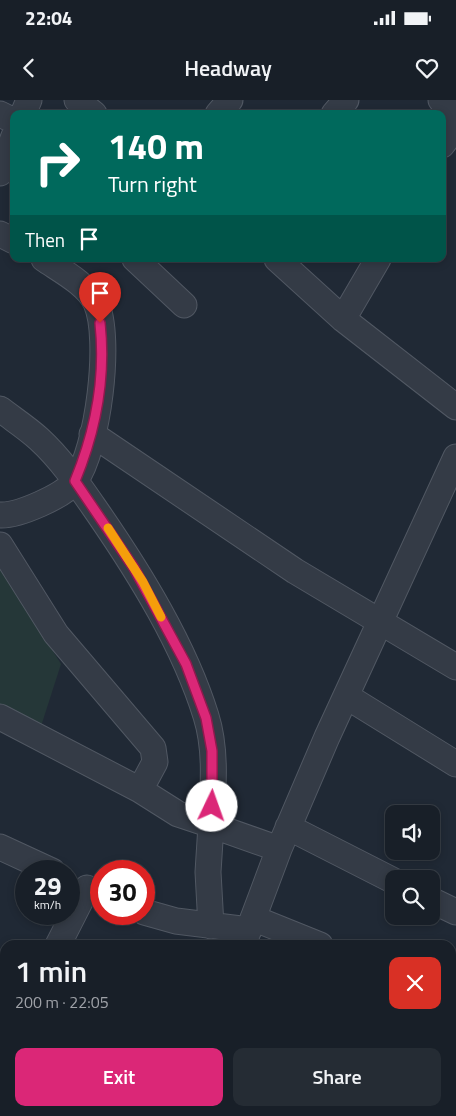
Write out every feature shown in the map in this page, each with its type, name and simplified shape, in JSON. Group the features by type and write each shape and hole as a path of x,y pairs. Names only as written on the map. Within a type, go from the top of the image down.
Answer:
{"street":[{"path":"221,110 230,100"},
{"path":"337,110 346,100"},
{"path":"440,100 456,116"},
{"path":"446,140 456,127"},
{"path":"0,173 10,147"},
{"path":"138,262 184,305"},
{"path":"281,262 343,319 456,407"},
{"path":"343,319 376,262"},
{"path":"0,515 27,510 67,489 75,481 92,434 101,391 100,323 92,296 56,263"},
{"path":"0,409 39,438 75,481 139,575 189,673 206,718 212,751 214,787 208,872 211,926"},
{"path":"92,434 295,572 456,666"},
{"path":"248,931 283,838 456,457"},
{"path":"0,546 56,634 153,748 155,762 140,790"},
{"path":"346,696 456,764"},
{"path":"0,717 140,790 178,814 211,825 283,838 385,878"},
{"path":"0,847 28,860"},
{"path":"60,940 86,887"},
{"path":"440,904 456,912"},
{"path":"155,915 176,921 248,931 294,940"}],"shaded area":[{"path":"0,567 61,664 35,745 0,721"}],"slow traffic":[{"path":"108,528 143,582 161,617"}],"route":[{"path":"100,323 102,340 101,391 92,434 75,481 143,582 186,664 206,718 212,751 214,787 212,806"}]}
